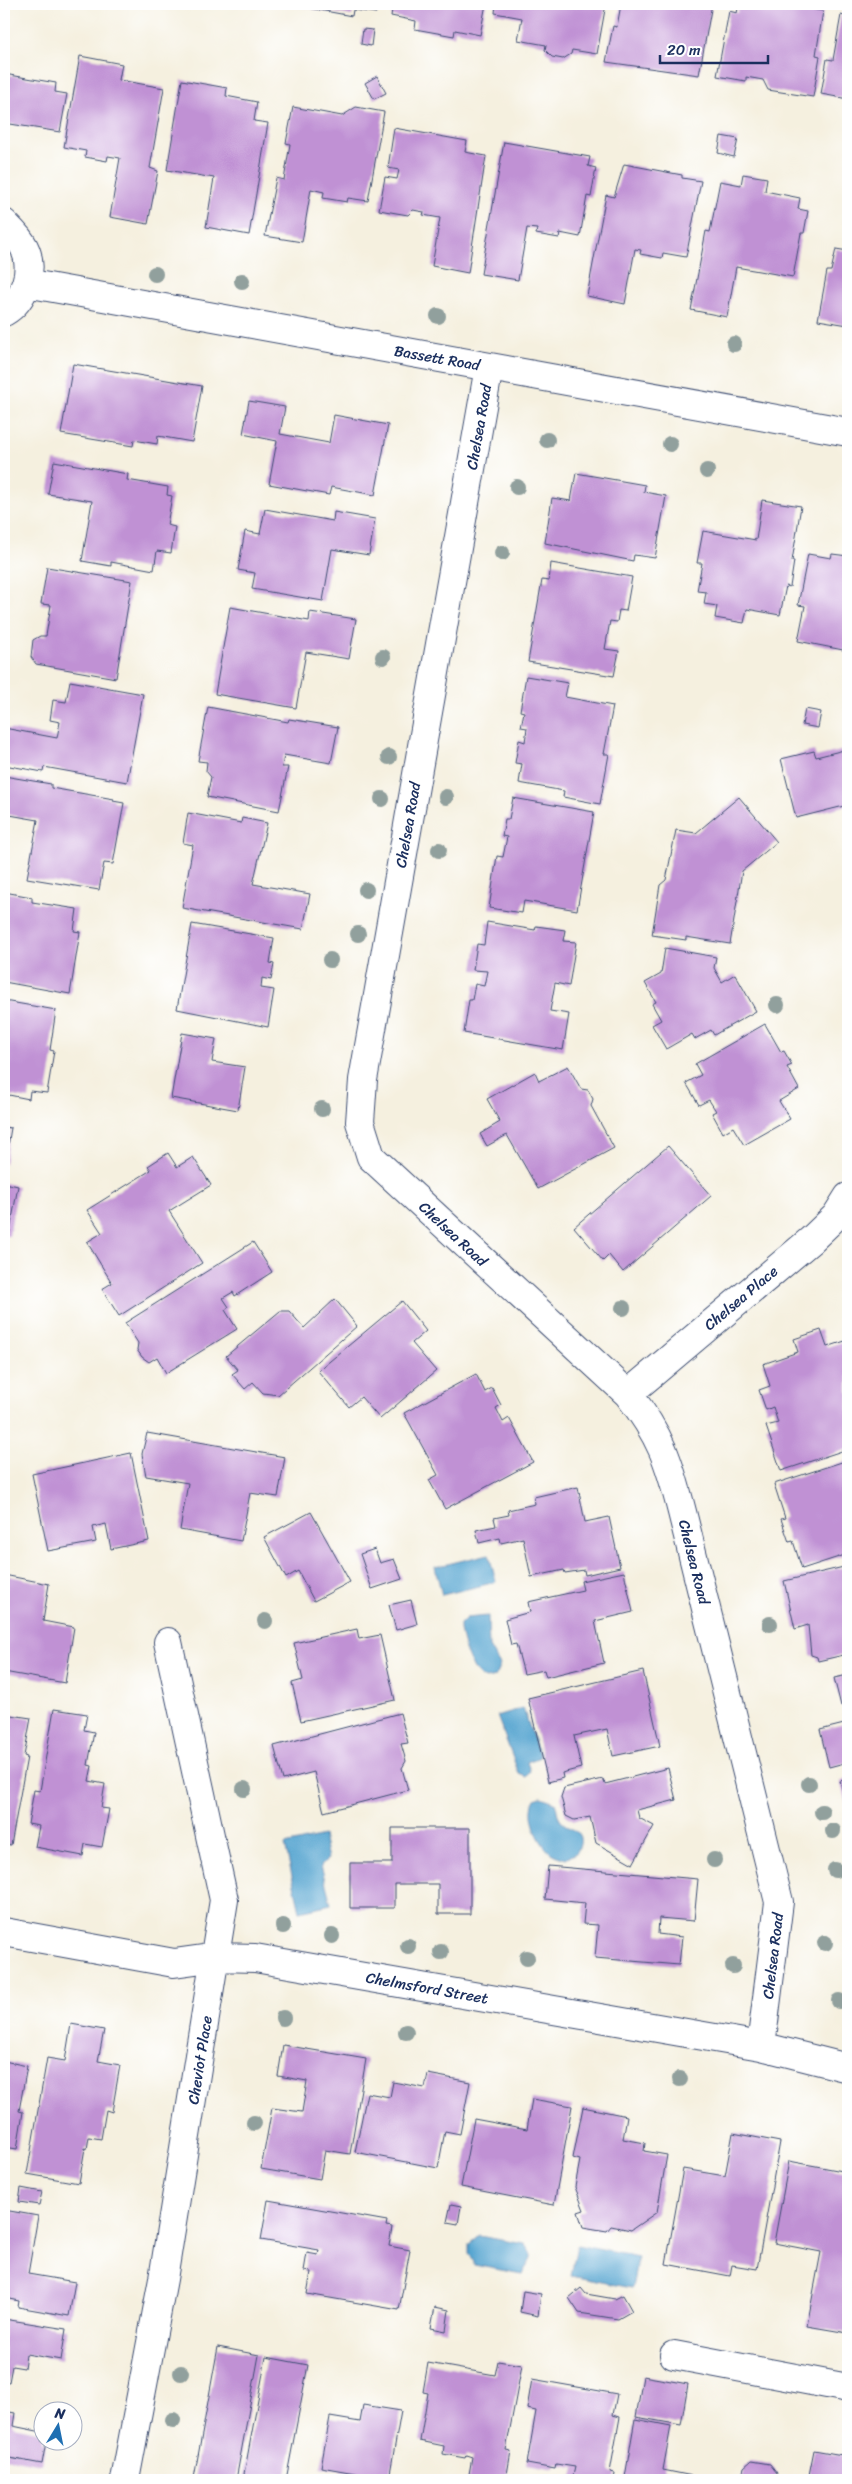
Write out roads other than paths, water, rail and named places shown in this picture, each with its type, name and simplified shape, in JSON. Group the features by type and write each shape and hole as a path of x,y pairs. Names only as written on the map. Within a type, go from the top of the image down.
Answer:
{"street":[{"path":"4,223 16,235 25,249 28,266 26,283 19,298 4,312"},
{"name":"Bassett Road","path":"26,283 848,432"},
{"name":"Chelsea Road","path":"490,367 363,1080 360,1122 371,1157 628,1394 660,1440 670,1467 779,1902 761,2046"},
{"name":"Chelsea Place","path":"628,1394 811,1240 836,1216 848,1197"},
{"name":"Cheviot Place","path":"125,2480 164,2279 217,1957 224,1900 168,1642"},
{"name":"Chelmsford Street","path":"4,1932 174,1963 217,1957 255,1958 761,2046 848,2068"},
{"path":"674,2355 848,2388"}],"water":[{"path":"489,1554 496,1582 442,1595 435,1567"},
{"path":"488,1616 489,1647 500,1665 495,1677 486,1679 476,1671 468,1658 460,1624 466,1618"},
{"path":"523,1708 540,1757 527,1762 530,1771 526,1777 519,1774 497,1716"},
{"path":"541,1797 555,1802 561,1821 579,1835 580,1845 577,1852 566,1859 553,1854 546,1848 535,1828 532,1812 533,1805 535,1799"},
{"path":"323,1836 328,1859 321,1865 331,1904 300,1911 285,1845"},
{"path":"479,2236 524,2244 531,2257 522,2274 474,2265 474,2261 469,2254 469,2244"},
{"path":"577,2245 638,2257 632,2288 571,2276"}]}
